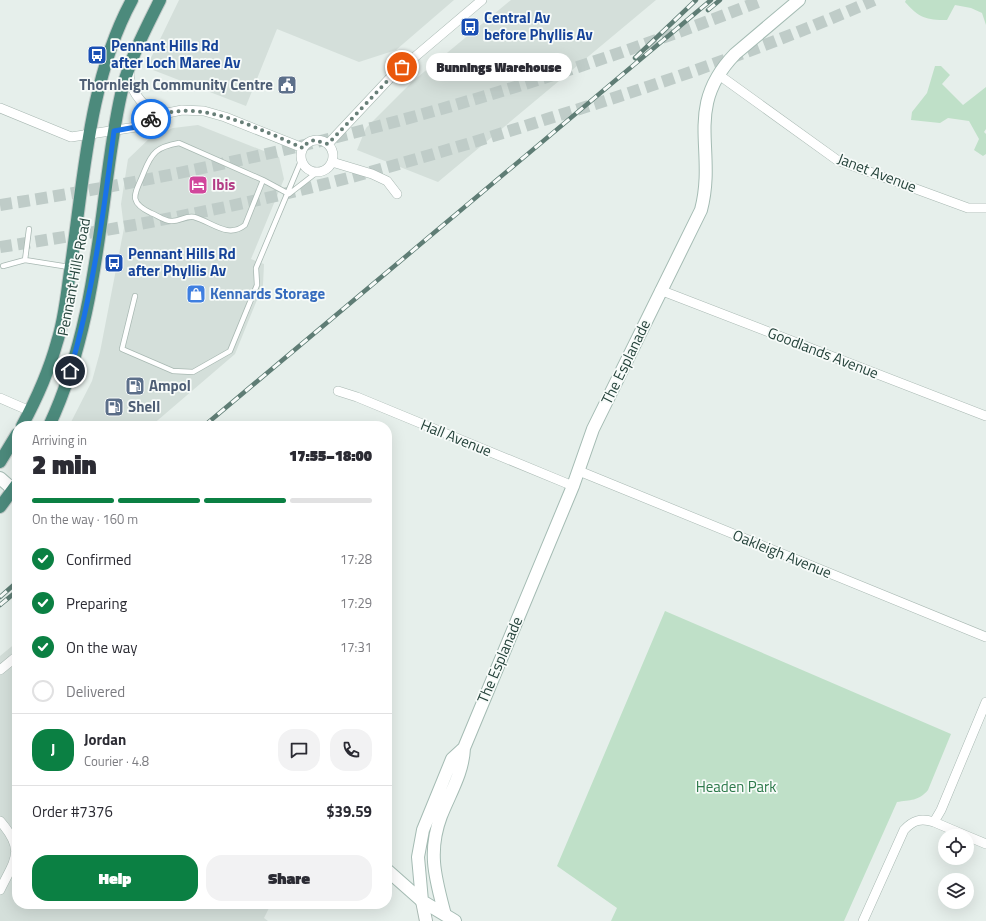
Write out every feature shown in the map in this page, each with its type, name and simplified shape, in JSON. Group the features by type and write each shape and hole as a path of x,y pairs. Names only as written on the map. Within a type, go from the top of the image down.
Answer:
{"highway":[{"name":"Pennant Hills Road","path":"25,421 58,342 71,267 90,134 104,69 119,23 132,0"},
{"name":"Pennant Hills Road","path":"51,421 70,368 87,304 100,235 114,131 123,86 143,33 160,0"},
{"path":"0,462 12,442"},
{"path":"0,507 12,494"}],"main road":[{"name":"The Esplanade","path":"447,920 433,867 437,830 463,763 464,748 573,486 593,429 660,290 698,218 706,182 703,123 708,97 718,75 735,54 799,0"},
{"path":"0,478 12,486"},
{"name":"The Esplanade","path":"426,921 422,901 418,857 423,830 452,759 464,748"},
{"path":"422,901 427,878 433,867"},
{"path":"392,874 422,901 447,920"}],"street":[{"path":"328,144 390,78 482,0"},
{"path":"129,70 132,90 148,109 158,115"},
{"name":"Janet Avenue","path":"718,75 837,160 968,208 986,208"},
{"path":"0,108 71,137 136,127 158,115 182,110 204,111 225,117 303,148"},
{"path":"314,140 328,144 333,152 332,162 326,170 316,173 307,169 301,161 303,148 306,144 314,140"},
{"path":"332,162 372,174 387,181 397,194"},
{"name":"Goodlands Avenue","path":"660,290 986,416"},
{"name":"Hall Avenue","path":"338,391 357,397 573,486"},
{"path":"0,398 30,411"},
{"name":"Oakleigh Avenue","path":"579,471 986,637"},
{"path":"0,670 12,660"},
{"path":"934,822 941,810 986,702"},
{"path":"863,921 904,830 909,824 917,820 924,819 950,829"},
{"path":"0,821 12,834"},
{"path":"974,839 986,844"},
{"path":"0,890 12,867"}],"lane":[{"path":"263,180 245,224 239,230 229,231 194,217 170,221 139,208 135,203 135,195 150,156 158,150 179,143 263,180 289,194"},
{"path":"135,296 122,349 173,372 193,372 230,351 257,285 256,268 289,194 291,183 301,161"},
{"path":"289,194 316,173"},
{"path":"25,260 29,229"},
{"path":"3,266 25,260 71,267"}],"shaded area":[{"path":"179,0 454,0 396,50 359,62 277,29 246,106 153,70 150,60"},
{"path":"511,0 656,0 438,182 357,150 366,128 413,81"},
{"path":"198,125 279,157 284,179 251,259 264,264 263,285 235,354 157,421 72,421 92,381 100,352 124,228 121,204 128,159 151,137 173,128"},
{"path":"12,646 12,909 268,909 264,918 268,921 0,921 0,656"}],"green space":[{"path":"906,0 986,0 986,25 982,13 971,8 955,5 947,20 928,19 915,12 905,2"},
{"path":"935,66 941,66 950,75 942,84 963,105 986,87 986,129 984,132 986,134 986,154 983,156 974,150 979,139 969,121 948,118 940,123 911,120 912,112 927,93"},
{"name":"Headen Park","path":"665,611 951,734 925,794 918,798 897,802 844,921 611,921 617,908 557,866"}],"tunnel":[{"path":"0,205 98,189 195,170 387,124 482,97 577,67 670,35 763,0"},
{"path":"0,247 90,233 225,207 315,187 406,162 500,134 671,79 794,34 874,0"}],"railway":[{"path":"635,58 696,0"},
{"path":"210,421 711,0"},
{"path":"708,10 720,0"},
{"path":"0,597 12,586"},
{"path":"0,605 12,595"}],"way so far":[{"path":"151,119 158,115 182,110 204,111 225,117 303,148 306,144 314,140 319,140 328,144 332,138 402,67"}],"place":[{"name":"Central Av before Phyllis Av","path":"470,27"},
{"name":"Pennant Hills Rd after Loch Maree Av","path":"97,55"},
{"name":"Bunnings Warehouse","path":"402,67"},
{"name":"Thornleigh Community Centre","path":"287,85"},
{"name":"Ibis","path":"198,185"},
{"name":"Pennant Hills Rd after Phyllis Av","path":"114,263"},
{"name":"Kennards Storage","path":"196,294"},
{"name":"Ampol","path":"135,386"},
{"name":"Shell","path":"114,407"}],"route":[{"path":"70,371 87,304 95,263 114,131 136,127 151,119"}]}
